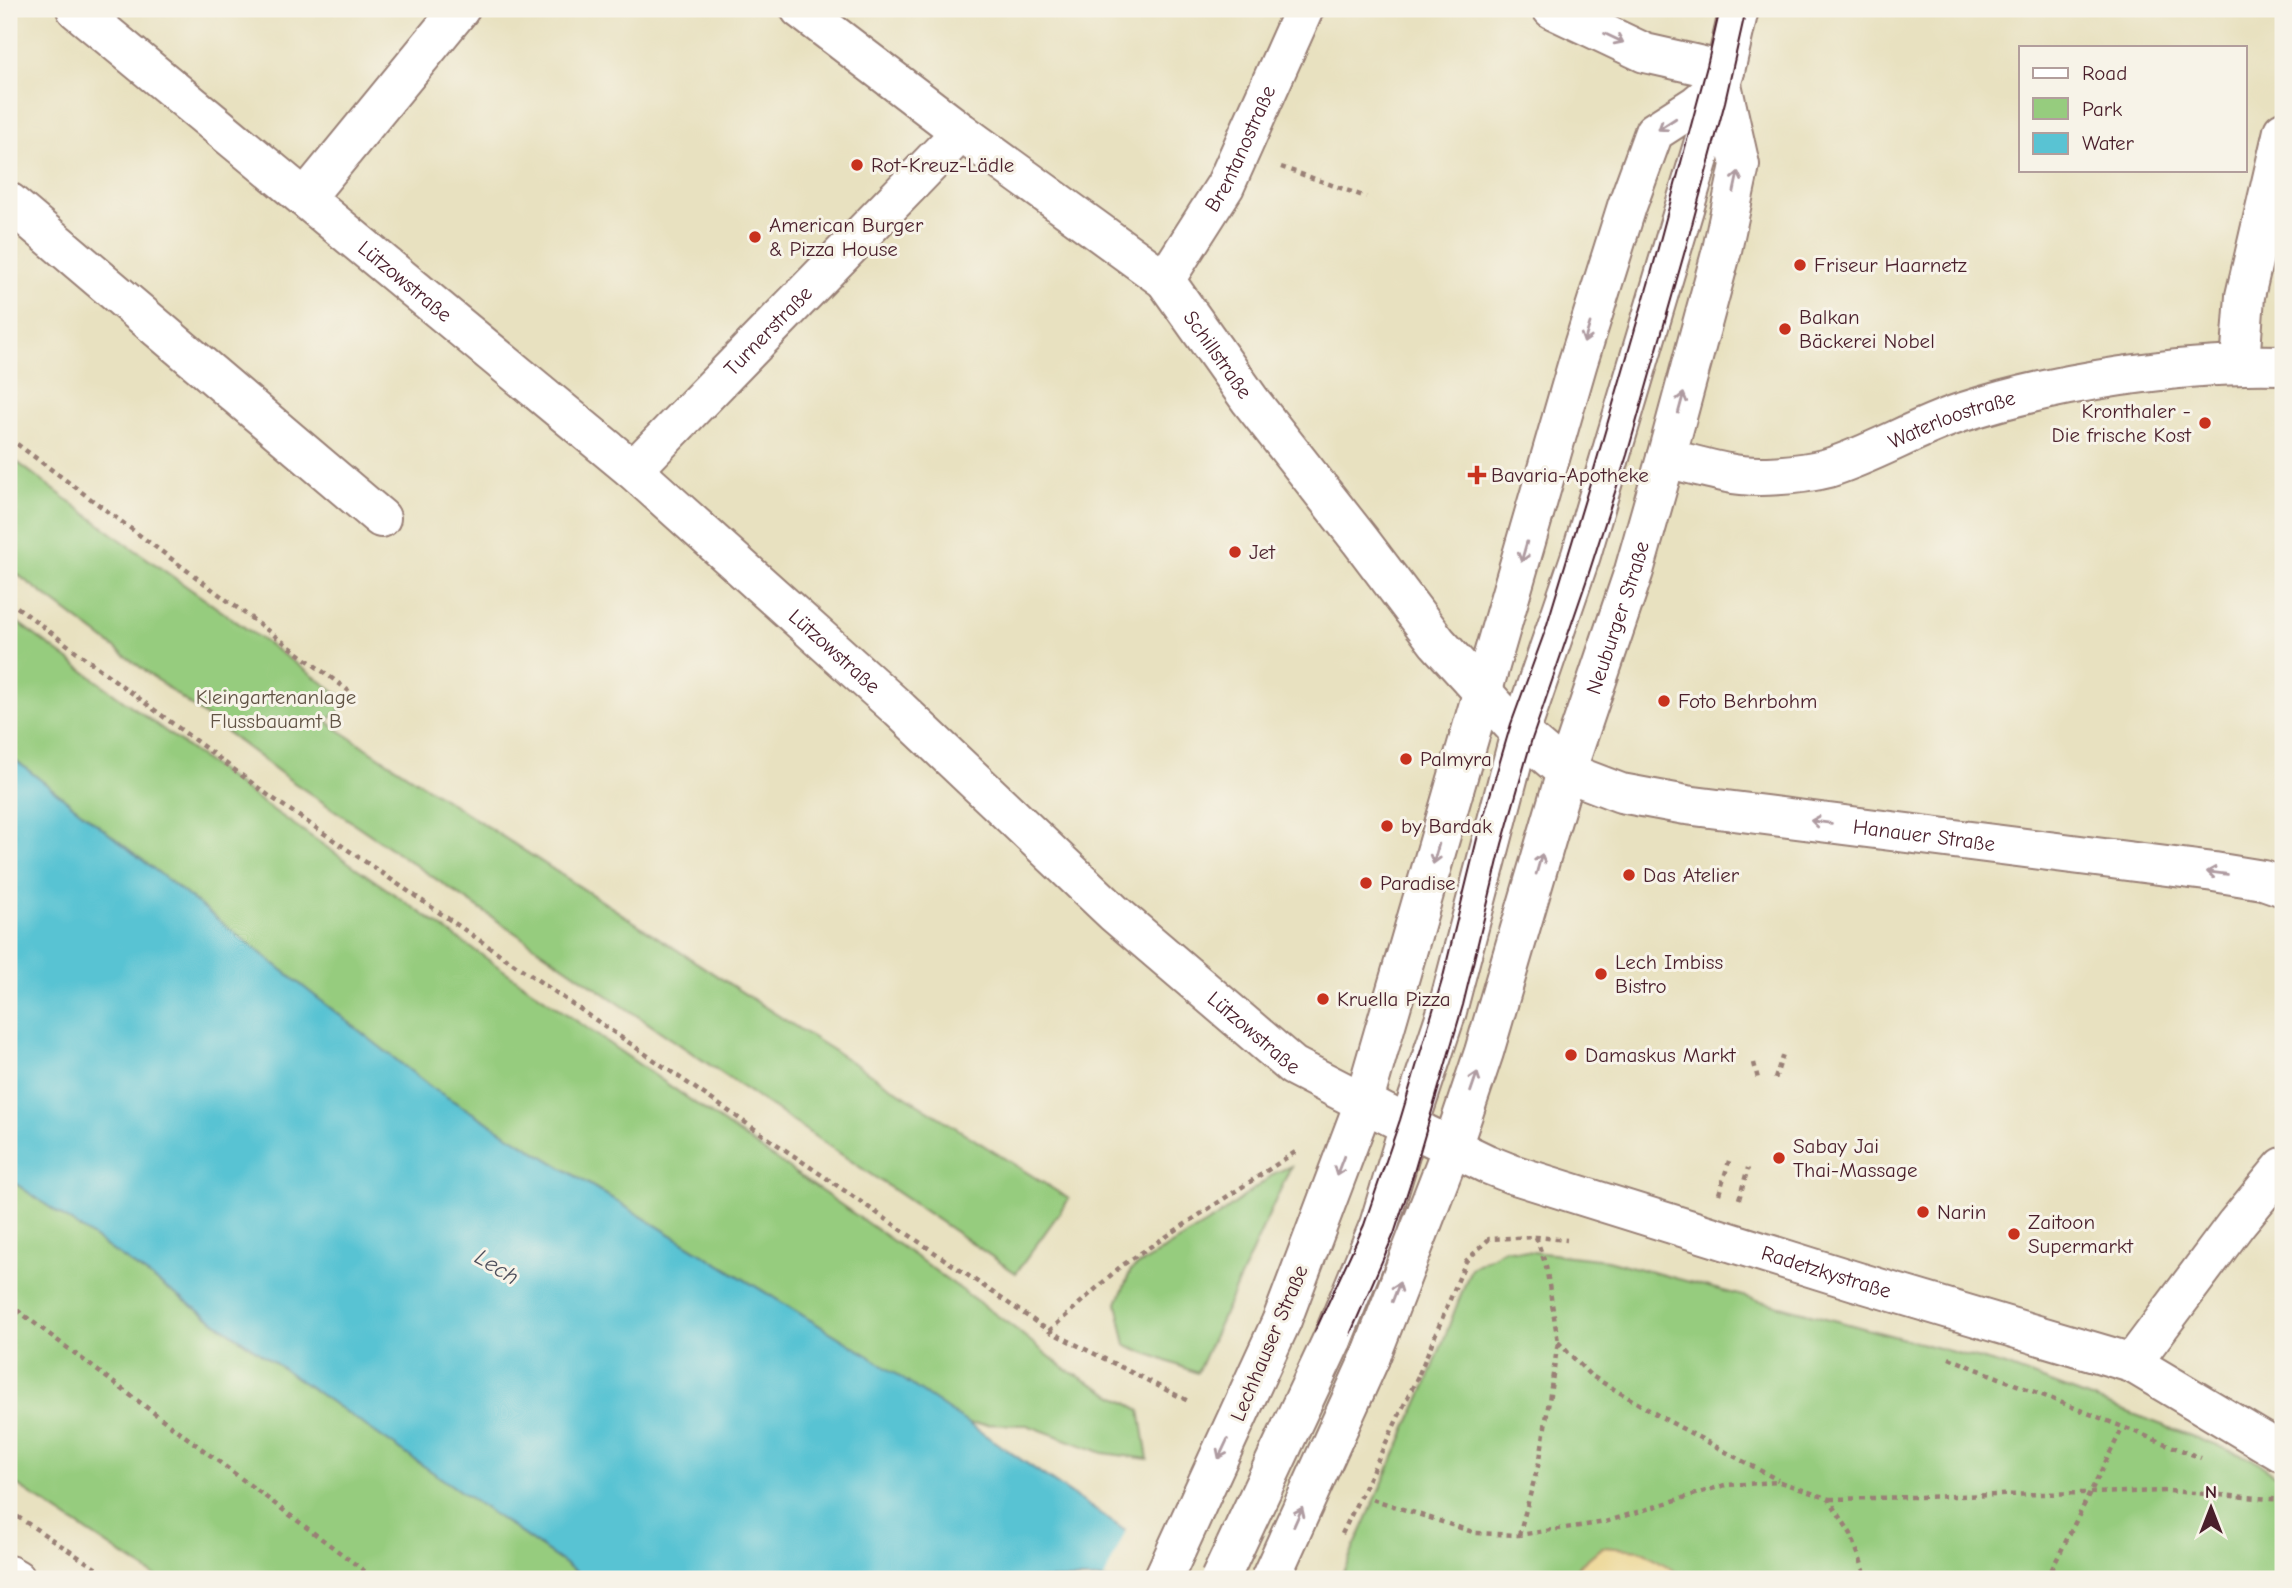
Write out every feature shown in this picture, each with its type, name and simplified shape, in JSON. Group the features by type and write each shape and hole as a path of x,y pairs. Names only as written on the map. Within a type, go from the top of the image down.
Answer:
{"street":[{"name":"Lützowstraße","path":"76,9 634,470 900,710 1146,940 1293,1066 1363,1102"},
{"path":"306,197 460,9"},
{"name":"Schillstraße","path":"800,9 961,132 1165,280 1250,400 1437,642 1520,733 1566,772"},
{"name":"Brentanostraße","path":"1165,280 1225,186 1304,9"},
{"path":"1552,9 1645,53 1723,77"},
{"name":"Neuburger Straße","path":"1452,1147 1484,1052 1566,772 1634,571 1722,250 1740,164 1723,77 1739,9"},
{"path":"1363,1102 1599,296 1654,132 1696,105 1723,77"},
{"path":"1220,1579 1332,1340 1379,1225 1447,1011 1520,733 1584,544 1723,77"},
{"path":"2240,364 2245,296 2283,131"},
{"name":"Turnerstraße","path":"634,470 961,132"},
{"path":"9,202 381,518"},
{"name":"Waterloostraße","path":"1666,458 1731,474 1776,475 1827,468 1960,413 2055,388 2126,376 2240,364 2283,365"},
{"name":"Hanauer Straße","path":"1566,772 1621,793 1686,805 2214,872 2263,880 2283,887"},
{"name":"Radetzkystraße","path":"1363,1102 1512,1174 1868,1285 2132,1363 2283,1453"},
{"name":"Lechhauser Straße","path":"1163,1579 1282,1320 1363,1102"},
{"path":"1270,1579 1371,1356 1452,1147"},
{"path":"2132,1363 2236,1224 2283,1167"},
{"path":"9,1575 16,1579"}],"path":[{"path":"1241,153 1366,197"},
{"path":"9,438 349,691"},
{"path":"9,601 268,795 1049,1331 1190,1402"},
{"path":"1775,1079 1783,1054"},
{"path":"1755,1063 1758,1079"},
{"path":"1049,1331 1121,1266 1299,1151"},
{"path":"1519,1535 1541,1459 1558,1342 1546,1266 1536,1237"},
{"path":"1338,1543 1419,1374 1466,1261 1489,1239 1536,1237 1572,1240"},
{"path":"9,1304 375,1579"},
{"path":"1558,1342 1590,1375 1661,1418 1780,1482 1829,1500 2169,1491 2283,1500"},
{"path":"1947,1357 2209,1462"},
{"path":"2047,1579 2123,1427"},
{"path":"1372,1500 1476,1533 1519,1535 1605,1522 1725,1485 1780,1482"},
{"path":"1829,1500 1851,1534 1867,1579"},
{"path":"9,1511 113,1579"}],"green space":[{"name":"Kleingartenanlage Flussbauamt B","path":"9,456 121,540 350,702 327,721 334,727 785,1020 1069,1199 1016,1273 290,780 9,568"},
{"path":"9,616 263,803 919,1259 1013,1327 1065,1369 1140,1410 1148,1459 1103,1453 1027,1425 968,1424 869,1356 432,1088 9,755"},
{"path":"1291,1166 1197,1373 1126,1345 1117,1303 1131,1270 1217,1217 1275,1173"},
{"path":"9,1179 587,1579 159,1579 9,1480"},
{"path":"1505,1249 1607,1260 2006,1366 2252,1459 2283,1480 2283,1579 1340,1579 1429,1378 1471,1268"}],"sand":[{"path":"1602,1547 1641,1550 1688,1579 1568,1579"}],"water":[{"name":"Lech","path":"9,755 432,1088 869,1356 1196,1579 587,1579 9,1179"}],"pier":[{"path":"1127,1528 1198,1576 1200,1579 1104,1579"}],"tram line":[{"path":"1201,1579 1364,1225 1400,1120 1443,977 1477,839 1511,724 1545,631 1651,274 1720,9"},
{"path":"1235,1579 1345,1346 1394,1234 1463,1005 1502,844 1531,742 1627,455 1725,102 1746,9"}],"place":[{"name":"Rot-Kreuz-Lädle","path":"857,165"},
{"name":"American Burger & Pizza House","path":"755,237"},
{"name":"Friseur Haarnetz","path":"1800,265"},
{"name":"Balkan Bäckerei Nobel","path":"1785,329"},
{"name":"Kronthaler - Die frische Kost","path":"2205,423"},
{"name":"Bavaria-Apotheke","path":"1477,475"},
{"name":"Jet","path":"1235,552"},
{"name":"Foto Behrbohm","path":"1664,701"},
{"name":"Palmyra","path":"1406,759"},
{"name":"by Bardak","path":"1387,826"},
{"name":"Das Atelier","path":"1629,875"},
{"name":"Paradise","path":"1366,883"},
{"name":"Lech Imbiss Bistro","path":"1601,974"},
{"name":"Kruella Pizza","path":"1323,999"},
{"name":"Damaskus Markt","path":"1571,1055"},
{"name":"Sabay Jai Thai-Massage","path":"1779,1158"},
{"name":"Narin","path":"1923,1212"},
{"name":"Zaitoon Supermarkt","path":"2014,1234"}]}
